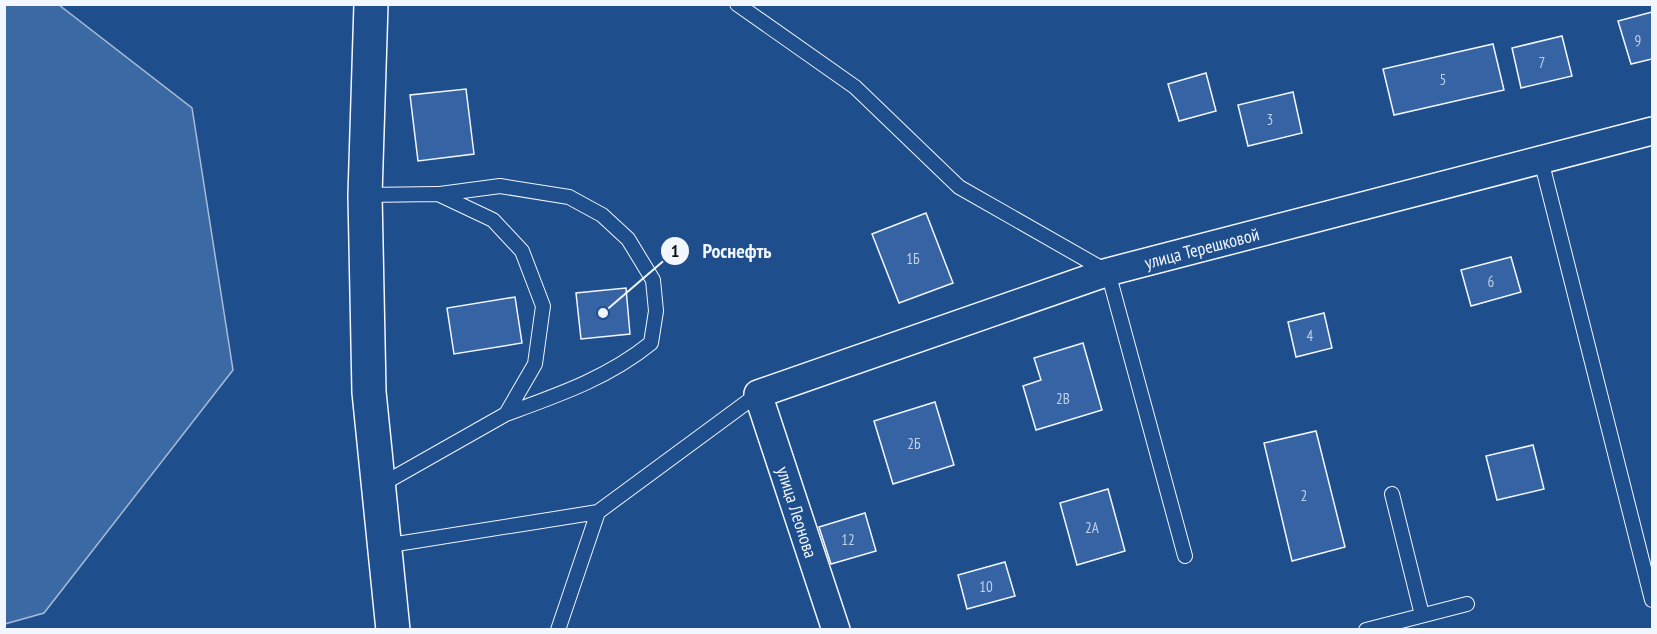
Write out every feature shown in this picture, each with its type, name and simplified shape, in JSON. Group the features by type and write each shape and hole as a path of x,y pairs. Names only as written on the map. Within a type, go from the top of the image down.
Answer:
{"street":[{"path":"371,4 365,195 369,392 393,630"},
{"name":"улица Терешковой","path":"758,394 1108,272 1653,131"},
{"name":"улица Леонова","path":"758,394 836,630"}],"lane":[{"path":"737,4 855,87 959,187 1108,272 1185,556"},
{"path":"1541,160 1652,600"},
{"path":"365,195 438,194 500,186 569,198 602,215 628,239 653,280 657,311 651,343 627,363 583,385 506,414 377,487"},
{"path":"438,194 493,220 522,251 543,306 536,364 506,414"},
{"path":"384,546 598,512 758,394"},
{"path":"1392,494 1422,615"},
{"path":"558,630 598,512"},
{"path":"1366,630 1467,604"}],"water":[{"path":"5,4 59,5 192,108 233,370 44,613 5,624"}],"building":[{"path":"1652,12 1652,59 1631,64 1618,21"},
{"path":"1562,36 1572,76 1521,88 1512,48"},
{"path":"1493,44 1504,90 1394,115 1383,69"},
{"path":"1206,73 1216,111 1179,121 1168,84"},
{"path":"466,89 474,154 418,161 410,95"},
{"path":"1293,92 1302,133 1248,146 1238,105"},
{"path":"926,213 953,283 899,303 872,234"},
{"path":"1511,257 1521,292 1471,306 1461,270"},
{"path":"626,288 630,334 581,339 576,293"},
{"path":"515,297 522,343 454,354 447,308"},
{"path":"1324,313 1332,348 1296,357 1288,322"},
{"path":"1083,343 1102,410 1036,430 1023,386 1041,380 1034,358"},
{"path":"935,402 954,465 893,484 874,421"},
{"path":"1316,431 1345,547 1292,561 1264,443"},
{"path":"1533,445 1544,489 1497,500 1486,456"},
{"path":"1108,489 1125,551 1077,565 1060,503"},
{"path":"865,513 876,551 831,564 819,527"},
{"path":"1005,562 1015,596 967,609 958,575"}],"place":[{"name":"Роснефть","path":"603,313"}]}
